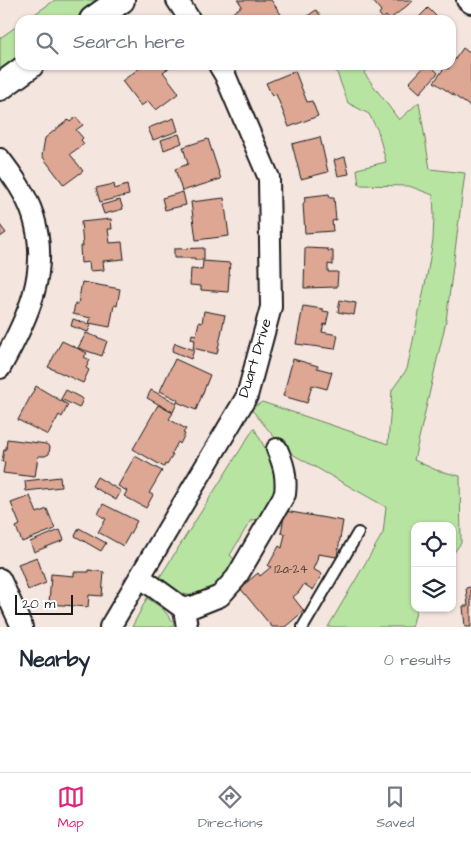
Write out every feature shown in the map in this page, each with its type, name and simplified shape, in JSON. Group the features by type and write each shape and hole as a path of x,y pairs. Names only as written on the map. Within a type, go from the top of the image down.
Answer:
{"street":[{"path":"100,15 121,0"},
{"path":"177,0 187,15"},
{"path":"467,0 471,3"},
{"path":"0,87 23,70"},
{"name":"Duart Drive","path":"110,627 247,396 271,307 269,178 222,70"},
{"path":"0,159 17,181 33,214 40,254 34,294 22,330 0,368"},
{"path":"140,577 186,618 195,606 220,596 236,578 285,494 284,466 277,449"},
{"path":"0,579 22,627"}],"lane":[{"path":"302,627 358,533"}],"green space":[{"path":"55,0 102,0 81,15 33,15"},
{"path":"15,28 15,62 0,73 0,38"},
{"path":"336,70 366,70 364,73 399,120 419,102 430,169 465,173 446,321 414,460 436,470 460,476 461,543 456,550 456,522 411,522 411,612 416,612 412,627 328,627 383,533 386,507 285,450 251,409 262,402 388,444 392,390 407,369 427,275 433,240 433,195 409,186 359,185 357,169 386,162 378,131 369,114 348,103"},
{"path":"254,428 276,468 281,486 261,519 251,520 230,555 238,563 216,590 192,596 172,591 158,580"},
{"path":"147,598 162,608 174,623 174,627 132,627"}],"building":[{"path":"238,0 271,0 282,15 229,15 242,6"},
{"path":"372,0 413,1 395,15 380,15 381,11"},
{"path":"428,8 435,15 421,15"},
{"path":"316,10 320,15 309,15"},
{"path":"463,48 471,54 471,107 434,82 443,70 456,70 456,58"},
{"path":"137,70 166,70 163,72 179,93 156,110 148,101 141,106 122,81"},
{"path":"421,70 435,70 438,73 420,93 409,83"},
{"path":"295,71 307,102 312,101 318,116 289,127 276,94 272,96 266,83"},
{"path":"76,117 83,125 76,130 83,138 81,140 84,144 70,154 83,171 64,185 42,156 45,138 68,120 70,122"},
{"path":"174,118 178,131 153,140 148,128"},
{"path":"179,134 182,143 164,150 161,140"},
{"path":"320,137 328,172 301,179 292,144"},
{"path":"208,139 221,179 182,191 175,169 188,164 183,147"},
{"path":"345,157 349,174 338,176 334,160"},
{"path":"114,184 115,189 127,185 129,195 100,202 96,188"},
{"path":"183,192 186,205 165,210 162,198"},
{"path":"329,194 330,198 334,198 336,220 332,221 333,231 305,233 304,197"},
{"path":"224,198 229,236 196,240 191,202"},
{"path":"120,200 123,209 104,214 101,205"},
{"path":"111,219 112,229 108,229 110,243 122,242 124,259 103,261 104,270 90,271 89,262 81,263 80,246 83,246 81,222"},
{"path":"0,225 6,233 0,237"},
{"path":"204,248 204,260 174,258 174,249"},
{"path":"305,248 333,251 333,265 328,264 328,272 338,272 337,287 304,288"},
{"path":"203,261 230,263 228,292 201,290 201,286 190,285 191,269 202,270"},
{"path":"82,282 120,289 117,306 114,305 110,327 89,323 91,318 73,314 75,304 78,304"},
{"path":"340,300 356,303 354,315 338,312"},
{"path":"303,306 323,309 323,311 329,312 322,332 338,335 335,349 296,344"},
{"path":"204,311 225,315 217,354 193,348 195,340 191,339 192,334 196,335 199,322 202,323"},
{"path":"73,319 91,325 88,332 71,326"},
{"path":"86,333 107,341 102,356 78,348"},
{"path":"62,341 87,353 84,357 90,360 86,368 89,370 83,383 48,367"},
{"path":"175,343 194,350 191,359 172,351"},
{"path":"175,359 210,375 196,410 177,402 178,400 160,391"},
{"path":"293,359 332,372 327,389 312,385 307,403 283,396"},
{"path":"36,386 68,405 62,417 59,415 48,435 18,420"},
{"path":"66,390 83,399 79,408 61,399"},
{"path":"151,390 177,403 173,412 147,398"},
{"path":"158,405 173,413 169,419 186,429 180,444 178,442 171,455 173,455 164,467 133,449"},
{"path":"7,439 46,444 50,447 49,454 38,456 35,477 3,473 5,462 2,462"},
{"path":"135,456 162,471 149,493 153,495 146,508 124,496 127,491 118,486"},
{"path":"60,477 61,487 26,491 25,481"},
{"path":"97,477 121,491 116,500 92,486"},
{"path":"30,496 37,513 47,509 55,529 22,542 16,527 20,525 11,503"},
{"path":"103,504 137,521 123,546 98,532 106,519 98,514"},
{"path":"285,511 343,521 337,557 318,554 313,569 322,574 313,590 304,584 293,597 304,611 285,627 272,627 240,588 258,573 260,576 271,567 268,566 279,546 282,548 285,534 281,533"},
{"path":"79,528 106,543 101,551 75,536"},
{"path":"60,530 64,540 34,552 30,542"},
{"path":"37,557 46,583 28,590 18,564"},
{"path":"89,570 104,572 102,596 89,595 88,607 49,604 51,574 74,576 74,572 89,572"},
{"path":"471,587 471,627 465,627 463,606 468,606 466,588"}]}
